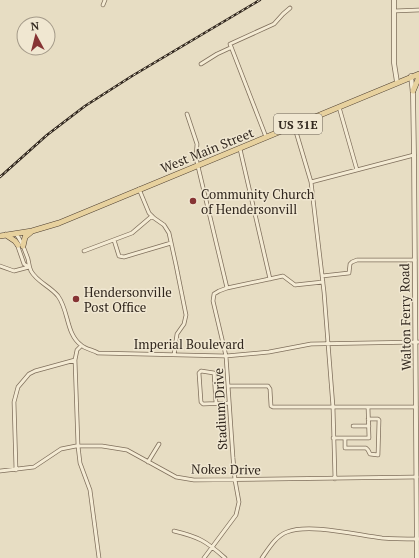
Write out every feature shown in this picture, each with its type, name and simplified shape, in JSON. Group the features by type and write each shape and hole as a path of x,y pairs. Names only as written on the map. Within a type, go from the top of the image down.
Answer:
{"main road":[{"name":"West Main Street","path":"0,236 32,231 59,223 240,149 411,76 419,75"},
{"path":"413,91 419,75"},
{"path":"6,235 20,245 25,237 32,231"}],"street":[{"path":"103,5 105,0"},
{"path":"394,0 394,62 397,82"},
{"path":"266,137 230,48 230,44 274,24 290,8"},
{"path":"394,12 419,10"},
{"path":"201,64 230,48"},
{"name":"Walton Ferry Road","path":"411,76 413,91 417,223 415,260 417,277 417,558"},
{"path":"339,107 356,170"},
{"path":"187,114 197,144 196,158 228,288 283,276 295,285 323,282"},
{"path":"294,125 311,182 323,282 333,407 334,479"},
{"path":"240,149 270,279"},
{"path":"311,182 414,155"},
{"path":"139,190 149,213 164,225 169,233 186,313 184,324 177,334 174,355"},
{"path":"84,251 132,233 152,216"},
{"path":"16,234 29,267 37,278 58,296 65,310 72,334 81,346 75,360 78,446 80,463 90,490 99,558"},
{"path":"114,240 119,256 124,257 171,243"},
{"path":"322,276 349,273 350,264 358,260 415,260"},
{"path":"0,266 14,271 29,267"},
{"name":"Stadium Drive","path":"204,558 236,515 239,502 234,480 226,356 213,297 216,292 228,288"},
{"name":"Imperial Boulevard","path":"81,346 98,353 226,356 269,352 311,344 417,342"},
{"path":"16,470 14,402 18,387 29,374 35,371 75,360"},
{"path":"216,403 214,373 201,371 199,373 201,402 203,404 229,403"},
{"path":"229,386 268,386 270,388 271,406 273,407 416,407"},
{"path":"333,438 368,438 368,407"},
{"path":"345,438 345,448 366,448 370,454 378,455 380,420 368,418"},
{"path":"353,426 369,426"},
{"path":"148,462 159,444"},
{"name":"Nokes Drive","path":"0,471 34,467 60,449 78,446 118,447 127,450 176,477 194,480 416,477"},
{"path":"262,558 273,542 286,532 297,529 328,530 383,538 418,539"},
{"path":"174,531 206,542 225,558"}],"railway":[{"path":"0,177 47,135 85,106 132,76 260,0"}],"place":[{"name":"Community Church of Hendersonvill","path":"193,201"},
{"name":"Hendersonville Post Office","path":"76,299"}]}
